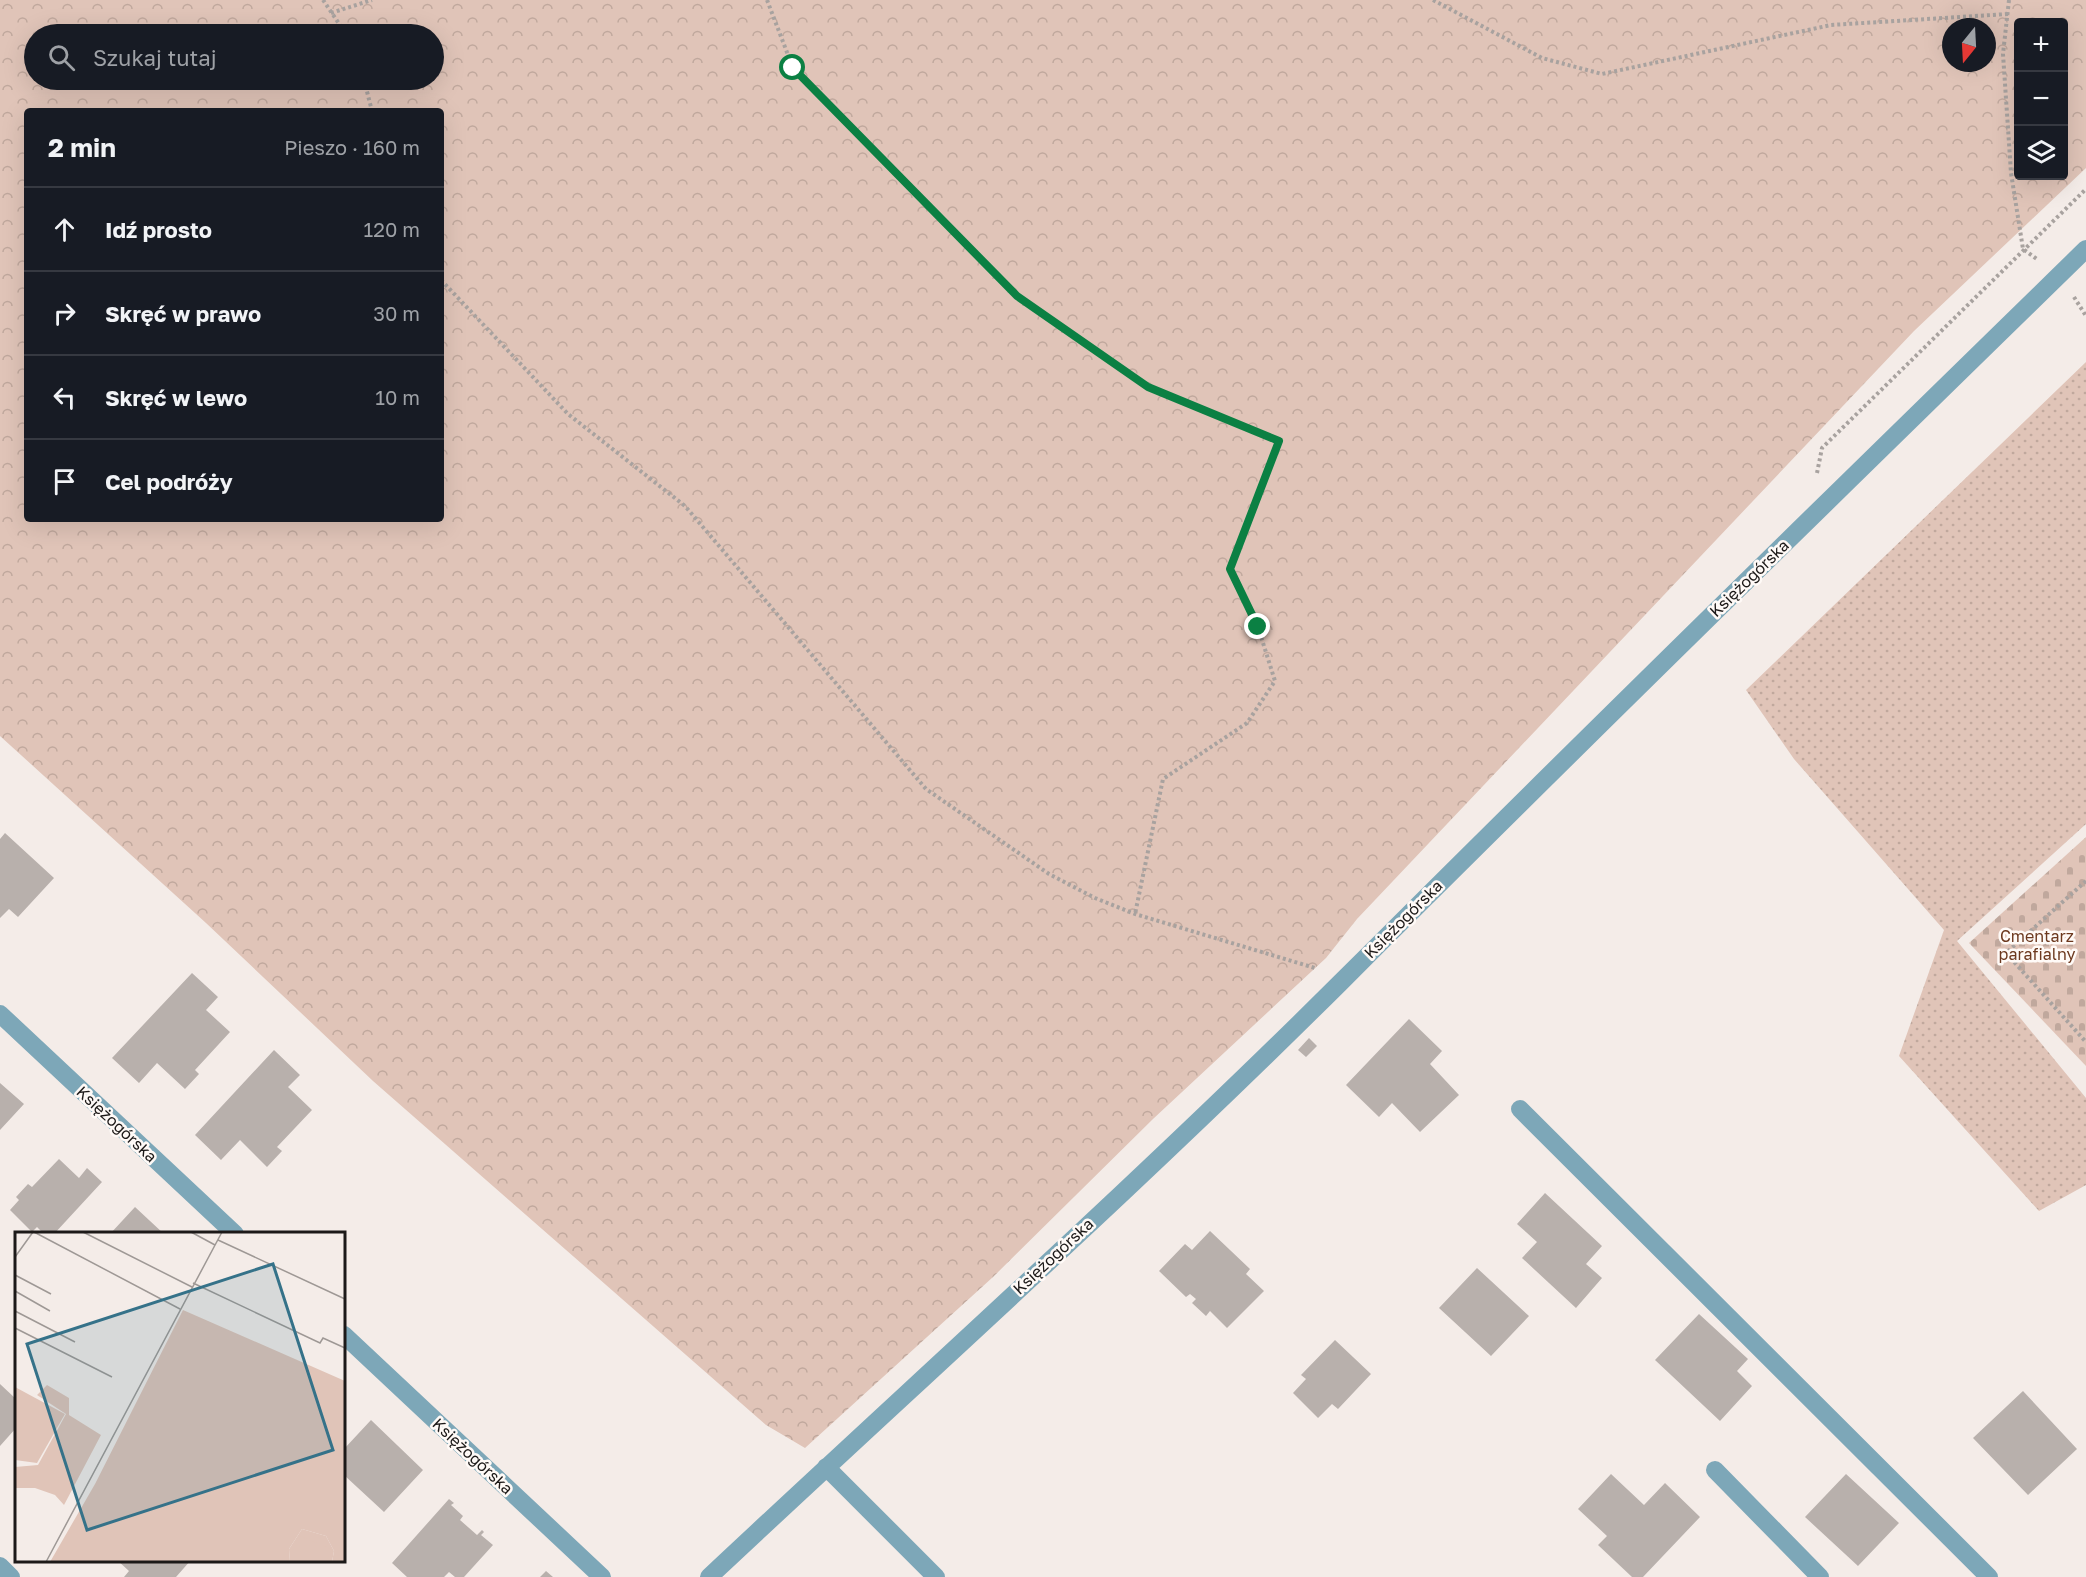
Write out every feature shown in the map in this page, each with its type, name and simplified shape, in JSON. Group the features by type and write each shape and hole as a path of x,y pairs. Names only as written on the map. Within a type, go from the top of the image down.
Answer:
{"street":[{"name":"Księżogórska","path":"709,1577 1148,1167 1341,982 1467,854 2086,249"},
{"name":"Księżogórska","path":"0,1014 234,1232"},
{"path":"1520,1109 1989,1577"},
{"name":"Księżogórska","path":"345,1336 602,1577"},
{"path":"826,1467 936,1577"},
{"path":"1715,1470 1820,1577"},
{"path":"0,1566 11,1577"}],"path":[{"path":"323,0 339,24"},
{"path":"331,13 372,0"},
{"path":"767,0 793,68 1017,296 1148,387 1279,441 1230,569 1258,627 1275,681 1247,723 1163,779 1135,914"},
{"path":"1433,0 1542,58 1602,74 1831,25 2008,14"},
{"path":"2009,0 2003,54 2011,173 2023,249 2060,275"},
{"path":"367,90 371,108"},
{"path":"1822,448 2086,189"},
{"path":"444,283 568,414 685,506 926,789 1048,874 1095,898 1135,914 1322,970"},
{"path":"2086,881 2006,953 2086,1042"}],"green space":[{"path":"0,0 2086,0 2086,168 1914,331 1357,919 1326,958 1153,1119 993,1277 805,1448 766,1425 373,1081 206,923 0,736"},
{"path":"2086,362 2086,824 1957,941 2086,1098 2086,1185 2039,1211 1899,1056 1944,930 1794,759 1746,690"},
{"name":"Cmentarz parafialny","path":"2086,837 2086,1066 1969,943"}],"building":[{"path":"5,833 54,878 18,917 9,909 0,918 0,839"},
{"path":"192,973 218,997 206,1010 230,1032 195,1070 199,1074 185,1089 157,1063 139,1083 112,1058"},
{"path":"1409,1019 1442,1051 1430,1064 1459,1095 1420,1132 1392,1103 1379,1117 1346,1085"},
{"path":"1309,1038 1317,1046 1306,1057 1298,1050"},
{"path":"274,1050 300,1075 288,1087 312,1110 277,1147 282,1151 267,1167 240,1140 221,1160 195,1135"},
{"path":"0,1083 24,1104 0,1130"},
{"path":"59,1159 79,1178 87,1168 102,1182 56,1232 42,1232 37,1227 32,1232 10,1210 19,1200 16,1197 28,1184 32,1187"},
{"path":"1545,1193 1602,1246 1586,1264 1602,1278 1576,1308 1522,1258 1537,1242 1517,1224"},
{"path":"135,1207 162,1232 112,1232"},
{"path":"1210,1231 1250,1269 1246,1274 1264,1291 1227,1328 1210,1311 1206,1316 1192,1303 1196,1299 1190,1294 1186,1297 1159,1271 1185,1244 1192,1250"},
{"path":"1477,1268 1529,1316 1491,1356 1439,1308"},
{"path":"1699,1314 1748,1359 1737,1371 1752,1386 1720,1421 1655,1360"},
{"path":"1335,1340 1371,1374 1338,1409 1332,1404 1318,1418 1293,1393 1306,1379 1301,1375"},
{"path":"0,1384 15,1398 15,1429 0,1446"},
{"path":"2023,1391 2077,1449 2028,1495 1973,1438"},
{"path":"371,1420 423,1470 384,1512 345,1476 345,1448"},
{"path":"1611,1474 1644,1505 1665,1483 1700,1517 1643,1577 1632,1577 1598,1545 1607,1536 1578,1509"},
{"path":"1846,1474 1899,1523 1858,1566 1805,1517"},
{"path":"449,1499 454,1503 451,1505 463,1516 460,1520 477,1535 482,1530 484,1532 481,1535 493,1545 464,1577 455,1577 449,1572 444,1577 407,1577 392,1563"},
{"path":"119,1562 189,1562 176,1577 124,1577 129,1571"},
{"path":"546,1571 553,1577 540,1577"}],"route":[{"path":"793,68 1017,296 1148,387 1279,441 1230,569 1258,627"}]}
